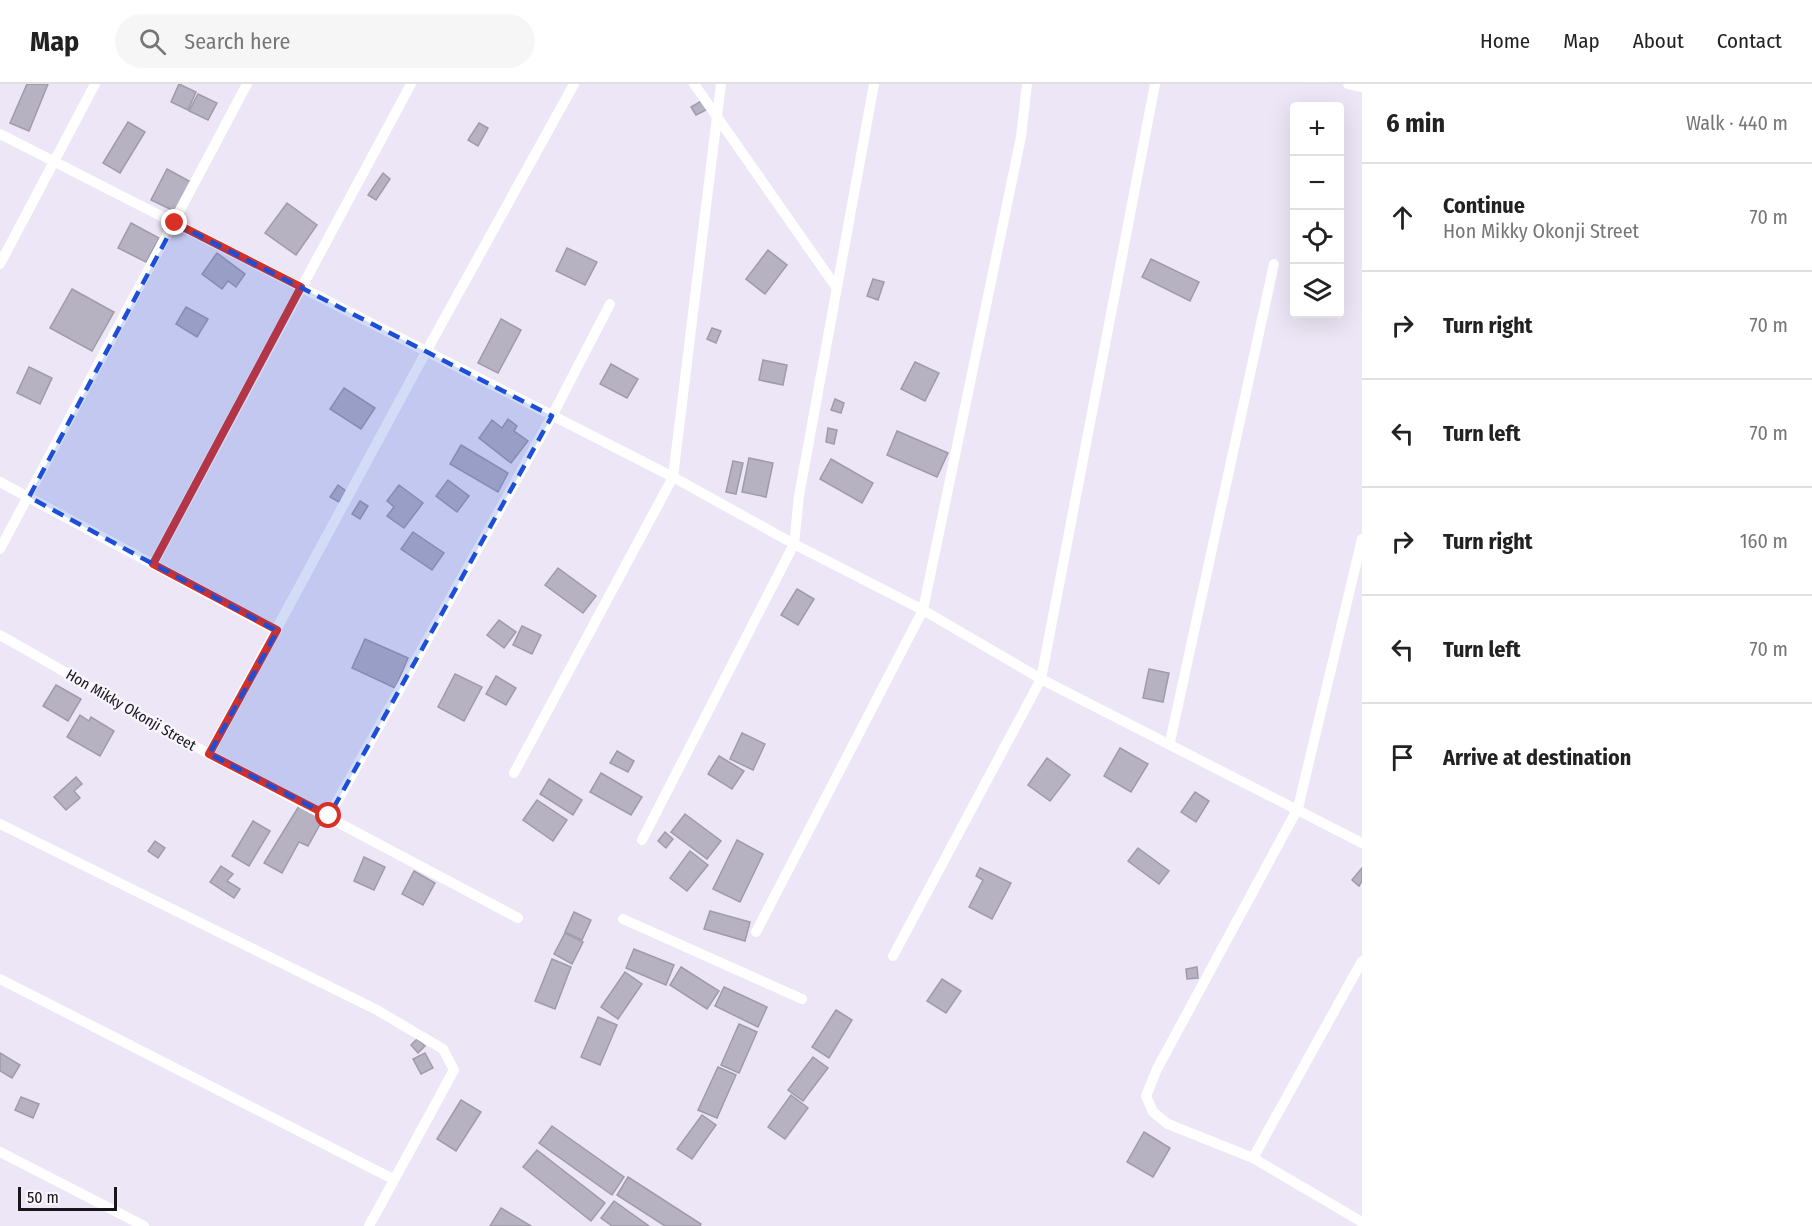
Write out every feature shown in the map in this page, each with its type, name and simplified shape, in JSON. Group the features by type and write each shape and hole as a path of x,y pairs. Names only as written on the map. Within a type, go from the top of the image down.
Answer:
{"street":[{"path":"0,264 95,84"},
{"path":"0,549 247,84"},
{"path":"153,564 411,84"},
{"path":"209,754 427,350 574,84"},
{"path":"694,84 836,287"},
{"path":"514,773 673,477 721,84"},
{"path":"642,840 794,544 799,496 874,84"},
{"path":"756,932 923,610 1021,137 1027,84"},
{"path":"893,956 1041,679 1155,84"},
{"path":"1348,84 1362,87"},
{"path":"0,134 673,477 794,544 923,610 1041,679 1170,742 1362,843"},
{"path":"1170,742 1274,264"},
{"path":"329,816 552,416 610,304"},
{"path":"0,482 277,630"},
{"path":"1362,538 1298,808 1157,1069 1146,1096 1153,1112 1168,1124 1253,1158 1362,1222"},
{"name":"Hon Mikky Okonji Street","path":"0,635 209,754 518,918"},
{"path":"0,824 377,1010 443,1049 454,1070 369,1226"},
{"path":"622,919 802,999"},
{"path":"1253,1158 1362,961"},
{"path":"0,979 393,1179"},
{"path":"0,1152 144,1226"}],"highlighted area":[{"path":"175,223 552,416 329,816 209,754 277,631 29,497"}],"building":[{"path":"27,84 48,84 29,131 10,123"},
{"path":"179,84 196,92 188,110 171,102"},
{"path":"198,94 217,103 208,120 189,111"},
{"path":"703,100 708,109 696,115 691,107"},
{"path":"128,122 145,132 120,173 103,163"},
{"path":"479,123 488,128 478,146 468,140"},
{"path":"167,169 191,182 176,212 151,200"},
{"path":"383,173 390,179 376,200 368,195"},
{"path":"287,203 317,225 296,255 265,233"},
{"path":"131,223 159,238 146,262 118,248"},
{"path":"567,248 597,262 585,285 556,271"},
{"path":"768,250 787,265 765,294 746,279"},
{"path":"217,253 245,274 236,287 228,281 222,289 202,274"},
{"path":"1151,259 1199,282 1190,301 1142,277"},
{"path":"873,279 884,282 878,300 867,296"},
{"path":"72,289 114,312 92,351 50,328"},
{"path":"186,307 208,319 197,337 176,324"},
{"path":"501,319 521,330 498,373 478,363"},
{"path":"712,328 721,331 716,343 707,339"},
{"path":"763,360 787,365 783,385 759,380"},
{"path":"915,362 939,373 925,401 901,389"},
{"path":"611,364 638,379 627,398 600,384"},
{"path":"29,367 52,378 40,404 17,393"},
{"path":"344,388 375,408 361,429 330,409"},
{"path":"835,399 844,403 841,413 831,410"},
{"path":"508,419 517,426 514,431 528,441 511,463 479,438 492,420 502,428"},
{"path":"828,428 837,430 834,444 826,442"},
{"path":"897,431 948,453 937,477 887,455"},
{"path":"461,445 508,473 498,492 450,464"},
{"path":"749,458 773,463 766,497 742,492"},
{"path":"831,459 873,483 862,503 820,479"},
{"path":"733,461 743,463 736,494 726,492"},
{"path":"448,480 469,496 457,512 436,496"},
{"path":"338,485 346,491 339,502 330,497"},
{"path":"399,485 423,503 404,528 387,516 394,507 387,501"},
{"path":"360,501 368,506 360,519 352,514"},
{"path":"413,532 444,553 432,570 401,549"},
{"path":"558,568 596,596 583,613 545,585"},
{"path":"797,589 814,599 798,625 781,615"},
{"path":"499,620 516,632 504,648 487,635"},
{"path":"522,626 541,635 532,654 513,645"},
{"path":"365,639 408,658 395,688 352,668"},
{"path":"1149,669 1169,673 1163,702 1143,698"},
{"path":"455,674 482,687 464,721 438,707"},
{"path":"496,676 516,688 506,705 486,694"},
{"path":"56,685 81,699 68,721 43,706"},
{"path":"80,715 89,721 91,717 114,731 100,756 67,737"},
{"path":"742,733 765,744 753,770 730,759"},
{"path":"1120,748 1148,764 1131,792 1104,776"},
{"path":"617,751 634,761 628,772 610,763"},
{"path":"719,756 744,771 732,789 708,774"},
{"path":"1047,758 1070,775 1050,801 1028,785"},
{"path":"601,773 642,797 631,815 590,792"},
{"path":"76,777 82,784 74,791 80,798 66,810 54,797"},
{"path":"549,779 582,800 573,815 540,794"},
{"path":"1195,792 1209,801 1196,822 1181,812"},
{"path":"537,800 567,820 553,841 523,820"},
{"path":"299,806 323,819 308,846 299,842 282,873 264,863"},
{"path":"685,814 721,841 707,859 671,832"},
{"path":"253,821 270,831 249,866 232,856"},
{"path":"665,832 673,839 666,848 658,841"},
{"path":"737,840 763,854 740,902 713,889"},
{"path":"155,841 165,848 158,858 148,851"},
{"path":"1138,848 1169,871 1159,884 1128,861"},
{"path":"690,851 708,865 687,891 670,878"},
{"path":"364,857 385,867 374,890 354,881"},
{"path":"221,866 233,874 227,881 240,889 234,898 210,882"},
{"path":"980,868 1011,883 992,919 969,907 983,880 976,876"},
{"path":"1362,868 1362,881 1359,886 1352,880"},
{"path":"414,871 435,883 423,905 402,894"},
{"path":"710,911 750,922 745,941 704,929"},
{"path":"574,912 591,920 582,940 565,932"},
{"path":"565,933 583,942 572,964 554,954"},
{"path":"634,949 674,965 666,985 626,968"},
{"path":"552,959 571,967 555,1009 535,1001"},
{"path":"681,967 719,991 707,1009 670,985"},
{"path":"1197,967 1198,978 1187,979 1186,969"},
{"path":"625,972 642,984 618,1019 601,1007"},
{"path":"942,979 961,991 946,1013 927,1001"},
{"path":"724,987 767,1007 758,1027 715,1006"},
{"path":"836,1010 852,1020 829,1058 812,1047"},
{"path":"598,1017 617,1025 600,1065 581,1057"},
{"path":"739,1024 757,1032 739,1073 721,1065"},
{"path":"417,1039 425,1046 418,1053 411,1045"},
{"path":"0,1053 20,1065 12,1078 0,1071"},
{"path":"425,1053 433,1068 421,1074 413,1059"},
{"path":"813,1057 828,1068 803,1101 788,1090"},
{"path":"718,1067 736,1075 717,1118 698,1110"},
{"path":"791,1095 808,1108 785,1139 768,1127"},
{"path":"21,1097 39,1104 33,1118 15,1110"},
{"path":"461,1100 481,1112 456,1151 437,1139"},
{"path":"702,1115 716,1125 692,1159 677,1149"},
{"path":"552,1126 624,1177 612,1195 539,1143"},
{"path":"1144,1132 1170,1148 1153,1177 1127,1162"},
{"path":"537,1150 605,1203 591,1221 523,1167"},
{"path":"628,1177 701,1224 700,1226 665,1226 617,1195"},
{"path":"614,1201 649,1226 612,1226 601,1218"},
{"path":"501,1208 531,1226 490,1226"}],"route":[{"path":"175,223 301,287 153,564 277,630 209,754 329,816"}]}
